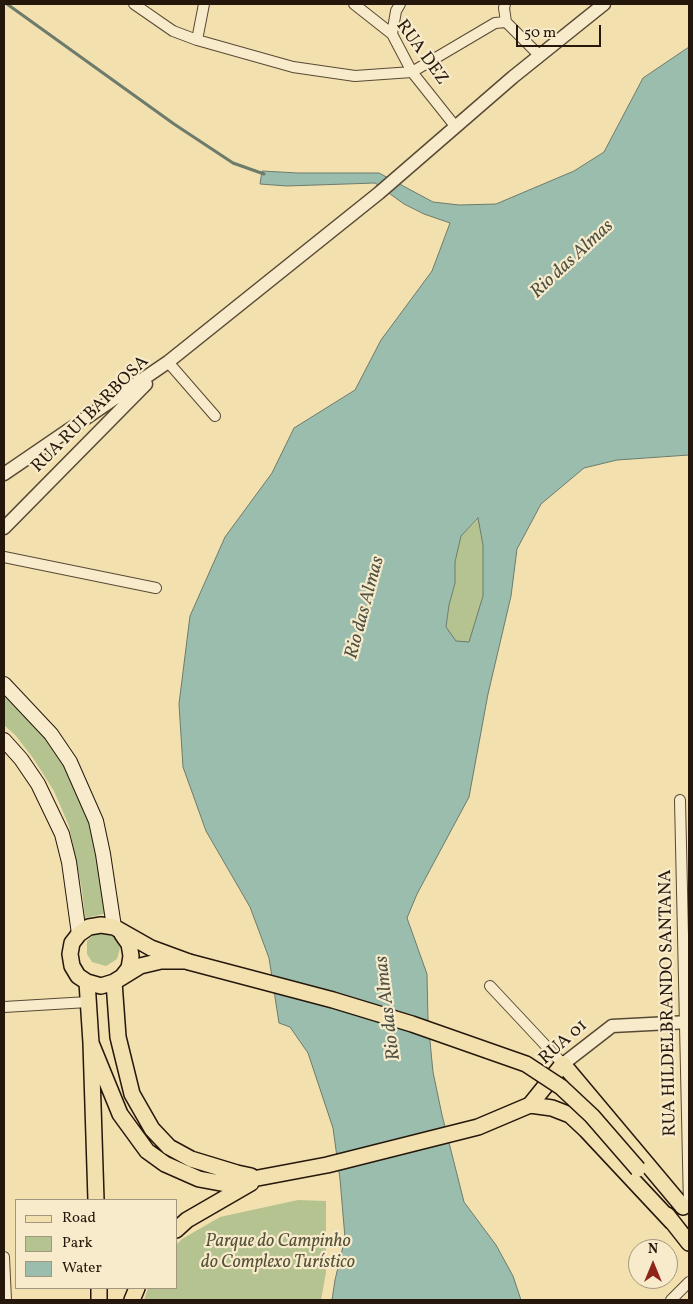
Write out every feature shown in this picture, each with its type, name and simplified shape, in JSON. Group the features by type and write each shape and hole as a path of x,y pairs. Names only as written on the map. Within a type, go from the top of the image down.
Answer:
{"main road":[{"path":"4,684 51,734 74,769 96,821 118,931 129,944 131,956 129,968 118,980 118,1037 132,1094 152,1129 169,1147 191,1159 260,1178"},
{"path":"4,740 38,784 62,834 69,862 79,934"},
{"path":"186,961 161,961 140,966 118,980 101,986 87,982 78,976 72,966 70,954 72,943 79,934 89,927 101,925 118,931 151,948 186,961 350,1005 412,1024 526,1064 561,1086 592,1116 640,1171 672,1222"},
{"path":"87,982 96,1199"},
{"name":"RUA 01","path":"91,1043 120,1114 147,1150 165,1164 200,1179 226,1184 327,1164 478,1126 530,1105 563,1064"},
{"path":"563,1064 687,1208"},
{"path":"530,1105 552,1108 570,1115 672,1222 689,1243"},
{"path":"640,1171 687,1208"},
{"path":"178,1228 188,1220 260,1178"}],"street":[{"path":"134,4 174,30 197,40 293,67 354,76 412,72 495,23 506,22"},
{"path":"197,40 204,4"},
{"name":"RUA DEZ","path":"354,4 392,34 412,72 455,126"},
{"path":"392,34 396,11 400,4"},
{"path":"505,4 506,22 539,55"},
{"path":"216,416 168,362 379,193 539,55 604,4"},
{"name":"RUA RUI BARBOSA","path":"4,474 168,362"},
{"name":"RUA RUI BARBOSA","path":"4,528 168,362"},
{"path":"4,558 156,588"},
{"name":"RUA HILDELBRANDO SANTANA","path":"680,800 688,1022 687,1208"},
{"path":"490,986 563,1064"},
{"path":"4,1007 88,1002"},
{"name":"RUA 01","path":"563,1064 612,1026 688,1022"},
{"path":"4,1257 6,1300"},
{"path":"671,1300 689,1282"}],"green space":[{"path":"479,518 483,545 483,596 469,643 455,641 446,628 449,605 455,583 455,562 461,536"},
{"path":"4,691 52,743 67,767 92,830 103,891 104,914 85,918 82,890 69,826 54,791 33,758 16,736 4,725"},
{"path":"103,933 115,937 120,948 117,959 106,966 92,962 87,954 87,941 93,935"},
{"name":"Parque do Campinho do Complexo Turístico","path":"298,1200 326,1201 326,1272 321,1300 144,1300 148,1289 178,1289 178,1243 220,1217"}],"water":[{"name":"Rio das Almas","path":"689,47 689,455 617,460 584,468 541,504 517,549 511,596 488,694 469,797 417,894 407,918 427,974 428,1021 433,1072 464,1202 496,1245 513,1276 521,1300 332,1300 345,1238 333,1128 308,1053 290,1027 279,1023 269,958 250,907 206,831 183,767 179,704 190,616 225,537 272,473 294,428 355,390 381,340 432,271 450,223 424,214 404,204 375,183 287,186 260,184 262,171 379,173 433,202 459,205 496,204 574,171 604,152 643,78","holes":["478,518 483,545 483,596 469,642 456,641 446,627 455,583 455,562 461,536"]}],"waterway":[{"path":"7,4 174,124 233,163 264,174"}]}
